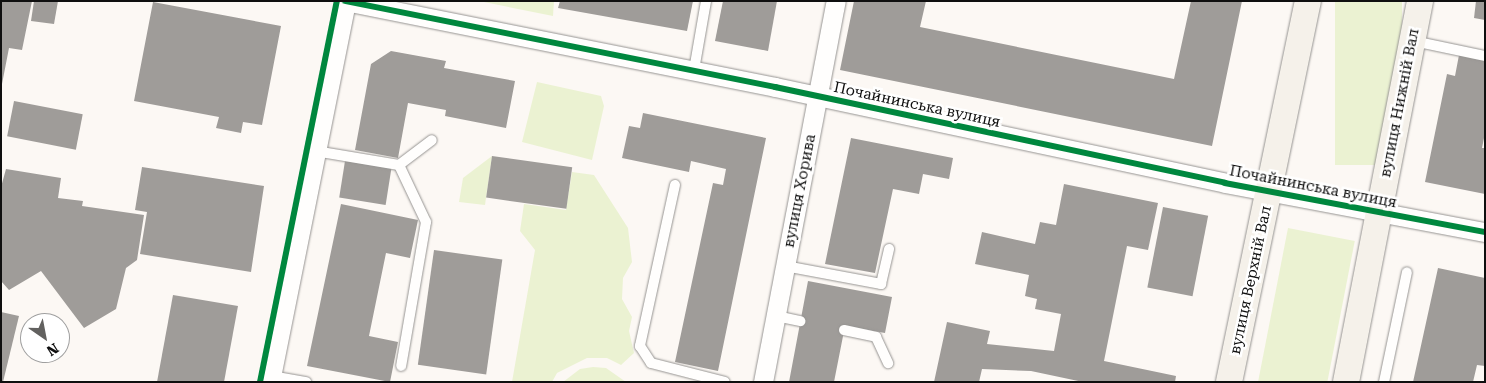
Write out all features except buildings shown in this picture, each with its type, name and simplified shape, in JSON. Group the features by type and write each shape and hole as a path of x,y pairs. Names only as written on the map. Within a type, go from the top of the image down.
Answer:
{"main road":[{"name":"вулиця Нижній Вал","path":"1346,382 1420,1"},
{"name":"вулиця Верхній Вал","path":"1229,382 1270,191 1304,2"}],"street":[{"name":"Почайнинська вулиця","path":"345,1 694,70 1270,191 1485,232"},
{"path":"271,379 345,1"},
{"name":"вулиця Хорива","path":"764,382 836,1"}],"lane":[{"path":"694,70 706,1"},
{"path":"1412,41 1485,56"},
{"path":"315,151 399,164 432,140"},
{"path":"399,164 426,222 401,366"},
{"path":"675,185 640,346 651,364 725,382"},
{"path":"785,266 881,284 889,249"},
{"path":"1384,382 1407,272"},
{"path":"776,316 800,321"},
{"path":"844,330 876,337 888,363"},
{"path":"271,379 306,382"}],"green space":[{"path":"479,1 554,1 553,16"},
{"path":"1335,1 1402,1 1402,165 1335,165"},
{"path":"537,82 601,96 604,106 592,160 522,142"},
{"path":"492,156 485,205 459,202 463,178"},
{"path":"572,172 594,175 628,228 632,262 623,278 622,299 632,317 629,331 634,353 621,365 607,358 587,358 557,373 552,382 512,382 535,250 520,231 524,204 566,210"},
{"path":"1288,228 1355,241 1327,382 1258,382"},
{"path":"606,368 626,382 563,382 580,369"}],"cycle path":[{"path":"260,382 337,1"},
{"path":"345,1 775,87 1225,183 1485,232"}]}
